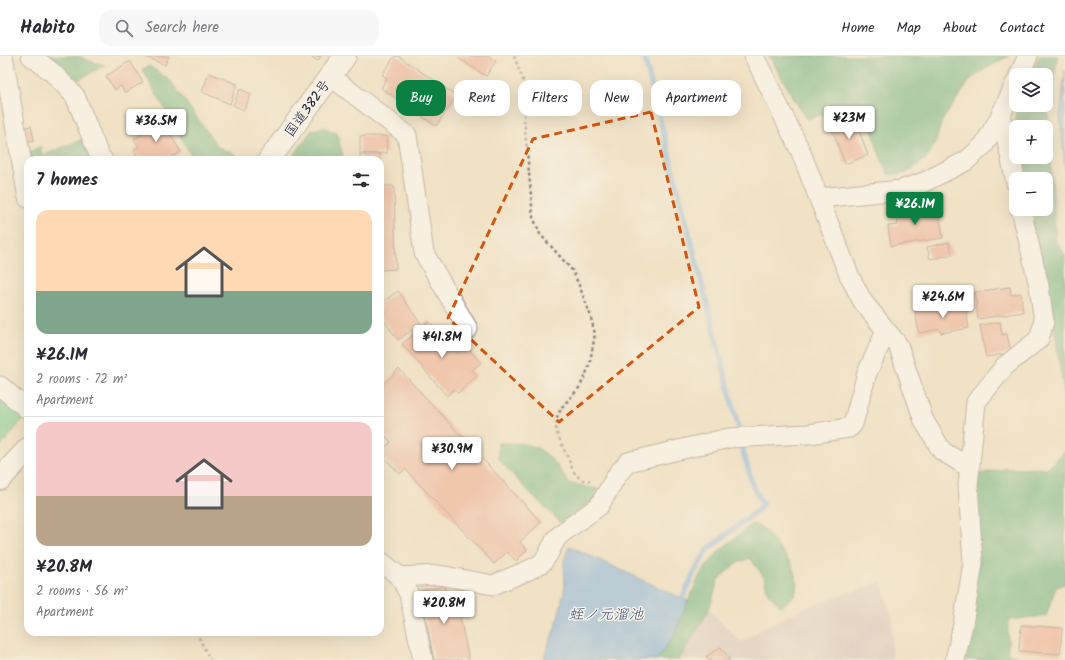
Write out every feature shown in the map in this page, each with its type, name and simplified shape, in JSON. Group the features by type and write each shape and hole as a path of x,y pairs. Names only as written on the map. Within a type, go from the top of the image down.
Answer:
{"highway":[{"name":"国道382号","path":"272,156 345,56"},
{"path":"0,479 24,453"}],"street":[{"path":"3,56 24,175"},
{"path":"31,56 52,72 75,96 100,156"},
{"path":"754,56 800,150 849,275 863,302 898,345 924,421 942,451 970,468"},
{"path":"1022,68 1028,56"},
{"path":"330,76 407,135 424,253 468,329"},
{"path":"819,198 901,190 924,182 966,161 984,145 1009,97"},
{"path":"1000,117 1006,136 1014,172"},
{"path":"955,660 963,624 973,563 968,485 976,402 1005,366 1039,339 1044,322 1039,286 1024,216"},
{"path":"400,577 439,575 493,585 529,570 542,563 548,556 556,539 562,533 599,506 617,475 628,462 729,438 809,434 849,428 853,424 868,373 886,331"},
{"path":"0,386 24,406"},
{"path":"384,564 400,577 409,594 423,660"}],"path":[{"path":"514,56 526,88 524,118 533,217 540,234 572,270 580,285 595,334 590,362 585,376 579,388 562,407 556,419 556,431 575,474 582,480 599,482 617,475"},
{"path":"198,636 210,660"}],"highlighted area":[{"path":"651,112 699,307 559,422 448,318 533,139"}],"shaded area":[{"path":"881,582 892,617 892,660 679,660 709,610 741,642 768,625 809,606"}],"green space":[{"path":"43,56 79,56 89,61 105,65 78,80"},
{"path":"769,56 1009,56 971,79 942,121 935,144 927,158 907,173 889,175 879,154 870,123 853,106 806,119"},
{"path":"1039,56 1058,56 1053,83 1053,68 1033,68"},
{"path":"149,66 170,80 218,147 237,155 236,156 192,156 142,69"},
{"path":"1016,112 1048,112 1049,120 1014,120"},
{"path":"324,127 337,133 343,156 293,156 312,130"},
{"path":"83,139 89,156 42,156"},
{"path":"41,146 42,156 30,156 29,152"},
{"path":"1019,164 1051,164 1052,172 1021,172"},
{"path":"1053,191 1056,240 1065,255 1065,399 1053,322 1030,216 1053,216"},
{"path":"0,395 24,418 0,447"},
{"path":"498,443 526,444 541,450 555,463 569,483 598,489 597,497 561,523 523,486 498,458"},
{"path":"1065,449 1065,584 1056,587 1046,616 1008,620 1008,654 1028,660 962,660 979,474 1003,469 1048,468"},
{"path":"752,524 763,528 791,563 798,584 795,595 781,607 768,594 764,577 750,558 735,564 718,580 709,610 679,660 657,660 674,634 700,574 720,550"}],"water":[{"path":"1065,70 1065,169 1060,117"},
{"name":"蛭ノ元溜池","path":"569,546 688,601 674,634 657,660 543,660 557,622 565,586 564,561"}],"building":[{"path":"144,56 169,56 165,65"},
{"path":"310,56 321,56 318,61"},
{"path":"395,56 398,56 433,80 396,80 396,98 381,88 387,78 382,75"},
{"path":"460,56 488,56 496,61 486,76 458,58"},
{"path":"130,61 143,82 125,93 121,86 115,90 106,76"},
{"path":"209,73 237,84 230,104 202,92"},
{"path":"240,89 251,94 244,110 233,105"},
{"path":"446,89 454,94 454,100 446,112"},
{"path":"853,115 868,155 845,164 830,124"},
{"path":"422,116 443,116 436,126"},
{"path":"152,122 155,127 163,122 181,152 174,156 137,156 134,150 139,147 134,139 144,133 141,127"},
{"path":"31,126 34,140 25,142 22,128"},
{"path":"360,136 386,136 387,153 360,154"},
{"path":"360,155 380,155 380,156"},
{"path":"384,186 394,186 396,269 384,270"},
{"path":"909,204 910,212 938,208 943,238 891,246 888,226 898,225 895,206"},
{"path":"949,242 952,255 930,259 927,247"},
{"path":"1010,287 1011,295 1021,293 1023,312 978,319 975,292"},
{"path":"398,291 421,324 398,340 384,321 384,301"},
{"path":"965,303 969,328 941,333 940,329 919,333 915,311"},
{"path":"429,321 458,354 466,346 481,363 472,370 477,376 458,393 454,389 447,396 402,344"},
{"path":"1000,322 1002,335 1007,334 1011,353 986,357 980,325"},
{"path":"399,369 541,522 520,542 527,550 516,561 507,552 494,564 405,469 400,474 384,457 384,449 391,442 384,434 384,383"},
{"path":"445,586 447,596 455,594 469,660 434,660 420,591"},
{"path":"1021,625 1062,628 1060,654 1019,651"},
{"path":"721,647 730,660 708,660 706,657"}],"waterway":[{"path":"644,56 739,429"},
{"path":"682,599 695,571 708,549 758,510 762,504 753,486 740,441"}]}
